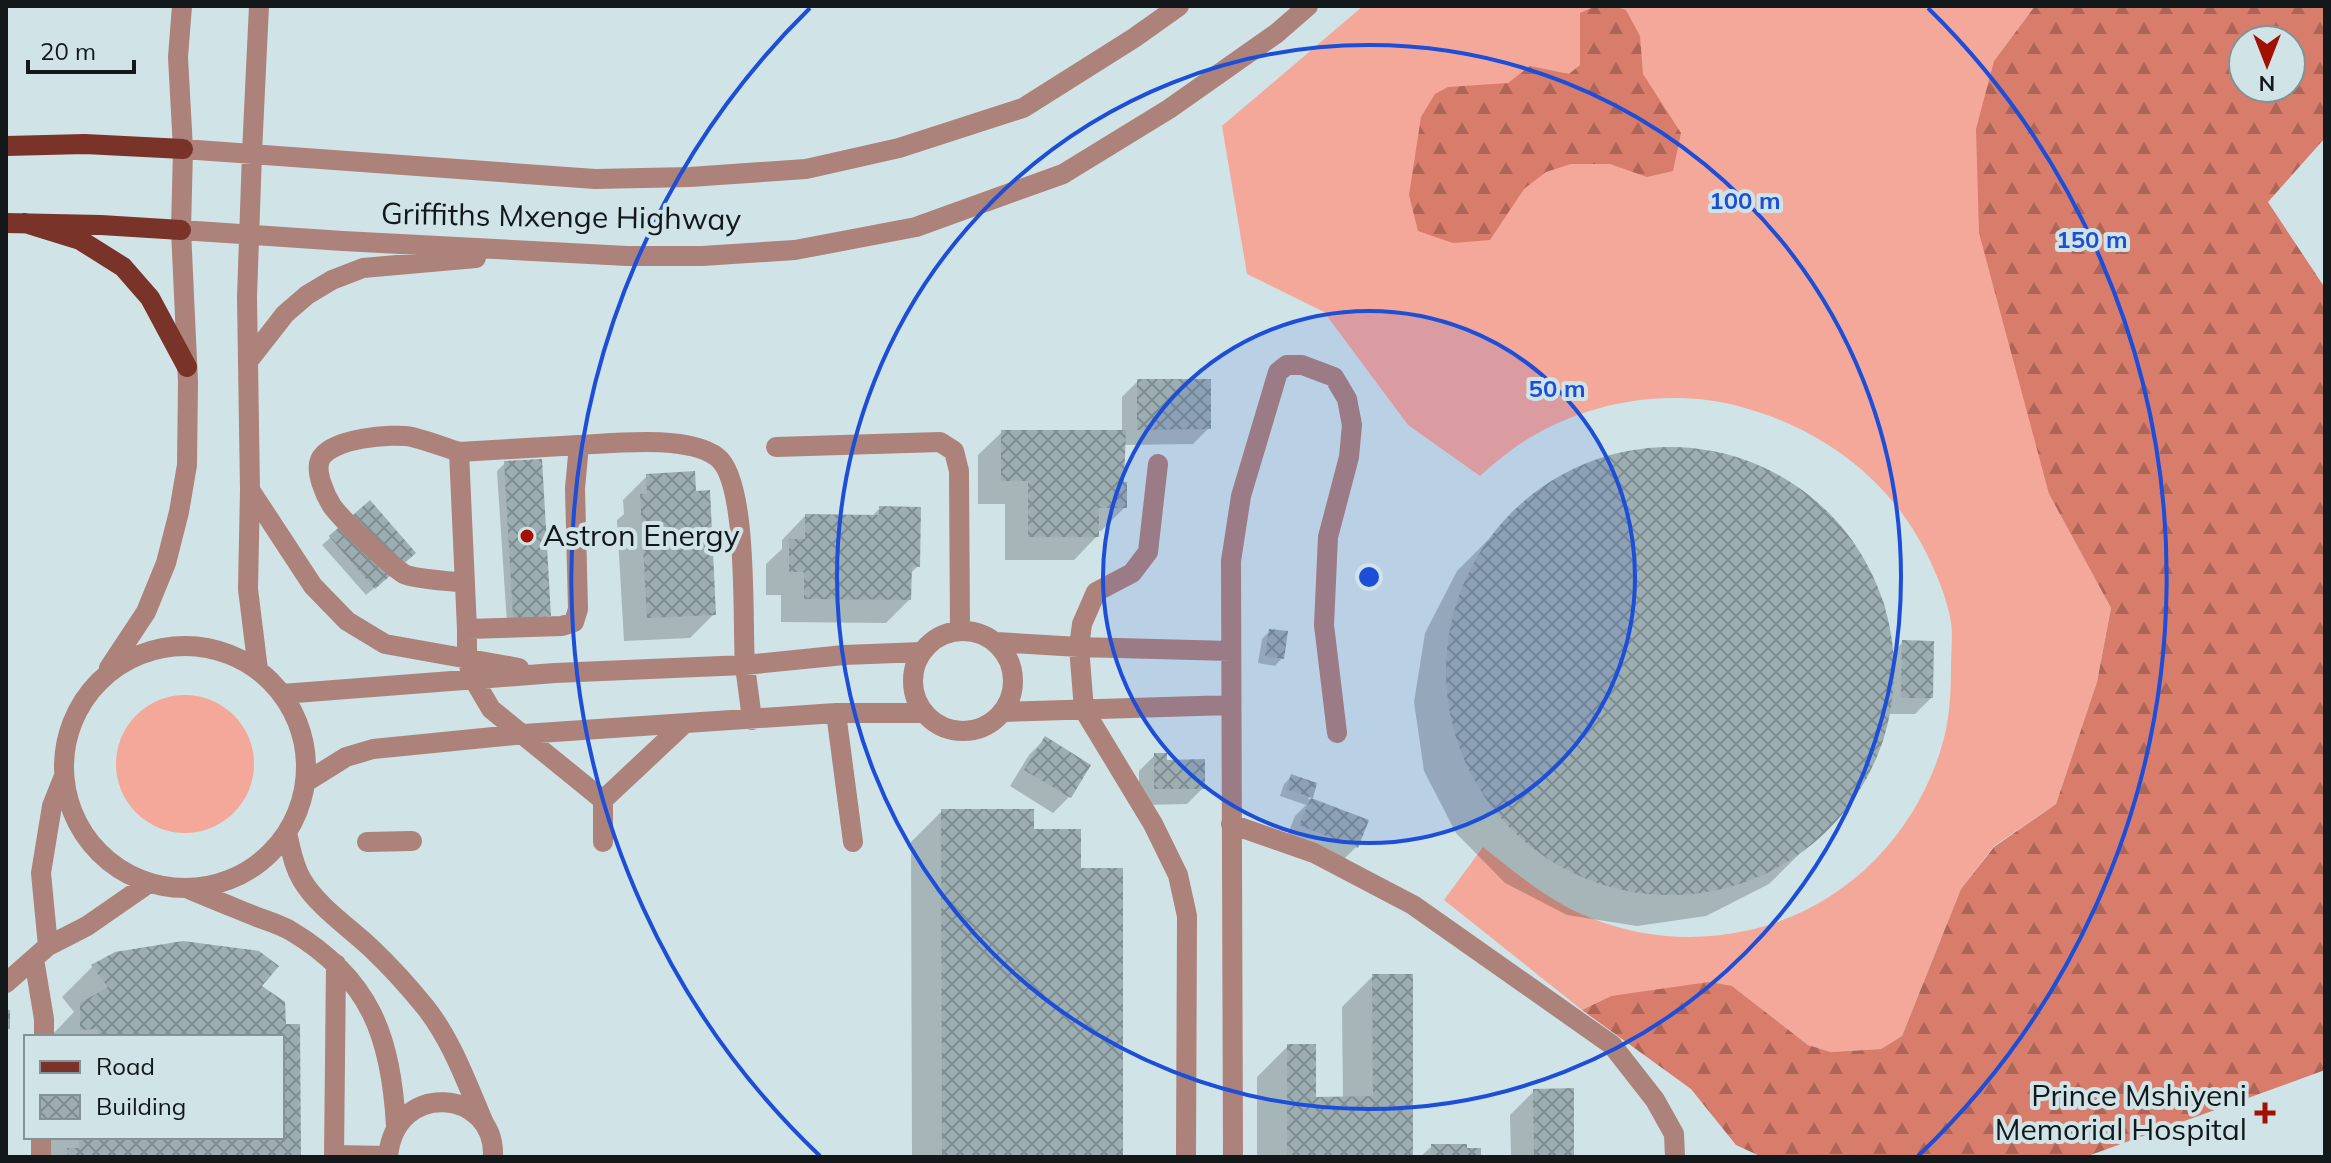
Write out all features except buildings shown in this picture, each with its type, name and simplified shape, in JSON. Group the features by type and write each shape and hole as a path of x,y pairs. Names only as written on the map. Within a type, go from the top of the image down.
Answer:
{"main road":[{"path":"6,146 85,144 183,149"},
{"path":"15,223 181,230"},
{"path":"15,223 80,240 123,267 150,298 187,367"}],"street":[{"path":"44,1035 41,873 52,806 64,776 67,740 80,706 103,678 146,612 166,563 187,465 187,367 181,230 183,149 178,57 182,6"},
{"path":"258,670 248,589 248,235 259,6"},
{"name":"Griffiths Mxenge Highway","path":"183,149 595,179 690,177 806,169 899,148 1023,108 1179,6"},
{"name":"Griffiths Mxenge Highway","path":"181,230 627,256 702,256 795,250 916,227 1063,174 1169,109 1277,33 1308,6"},
{"path":"249,360 285,314 307,295 332,280 363,268 548,251"},
{"path":"1233,1157 1231,561 1241,496 1278,372 1287,365 1302,365 1334,377 1347,399 1352,425 1349,457 1328,537 1325,596 1324,625 1337,733"},
{"path":"464,583 406,575 361,537 332,506 320,479 319,461 324,454 341,444 377,436 410,437 459,452 627,442 691,444 718,457 730,475 739,516 745,665 752,720"},
{"path":"776,447 940,442 954,451 959,471 960,631"},
{"path":"467,629 562,626 574,622 578,609 575,488 579,445"},
{"path":"459,452 471,670 491,709 603,800"},
{"path":"1158,464 1148,552 1132,573 1096,592 1082,624 1079,647 1084,710 1153,824 1178,875 1187,916 1186,1157"},
{"path":"250,490 313,586 347,621 385,644 471,670"},
{"path":"996,642 1011,663 1014,688 1003,712 985,726 963,731 941,726 924,713 915,694 914,683 914,673 922,652 938,637 960,631 979,633 996,642 1231,651"},
{"path":"103,678 130,659 162,648 196,647 228,654 258,670 282,694 297,720 306,750 306,782 300,808 287,833 270,854 248,871 223,882 186,888"},
{"path":"282,694 471,670 555,673 745,665 844,655 922,652"},
{"path":"1003,712 1231,705"},
{"path":"306,782 346,757 373,749 524,734 836,713 924,713"},
{"path":"836,713 853,842"},
{"path":"603,842 603,800 684,724"},
{"path":"64,776 72,811 90,842 116,867 149,883 186,888 290,930 349,977 380,1030 394,1084 396,1126"},
{"path":"1231,824 1314,853 1413,905 1612,1045 1655,1100 1674,1134 1675,1157"},
{"path":"287,833 294,862 314,896 374,950 429,1012 446,1039 490,1136 493,1157"},
{"path":"367,842 412,841"},
{"path":"6,983 41,953 149,883"},
{"path":"336,964 334,1156 388,1157 396,1126 418,1107 432,1102 461,1105 484,1123"}],"shaded area":[{"path":"1363,6 2035,6 1994,61 2049,494 2111,608 2097,682 2056,804 1994,846 1961,889 1902,1036 1881,1049 1831,1052 1808,1045 1732,986 1611,996 1582,1010 1444,900 1483,847 1534,887 1562,904 1610,925 1648,934 1687,937 1745,931 1781,921 1814,906 1872,863 1896,836 1916,806 1932,773 1946,729 1952,627 1938,578 1921,542 1903,515 1860,468 1806,432 1745,408 1715,401 1685,398 1623,403 1592,410 1536,434 1480,476 1408,425 1324,312 1247,274 1222,126"},
{"path":"185,695 211,700 234,715 249,738 254,764 249,790 234,813 211,828 185,833 159,828 136,813 121,790 116,764 121,738 136,715 159,700"}],"green space":[{"path":"1596,6 1626,10 1640,36 1643,74 1681,133 1673,171 1647,177 1610,164 1571,164 1546,172 1524,189 1490,240 1453,243 1418,231 1409,195 1421,117 1435,94 1448,87 1508,83 1530,66 1569,74 1580,65 1580,13"},
{"path":"2035,6 2325,6 2325,138 2268,202 2325,288 2325,1070 2085,1157 1762,1157 1736,1145 1691,1089 1582,1010 1611,996 1709,982 1732,986 1808,1045 1831,1052 1881,1049 1902,1036 1961,889 1994,847 2056,804 2097,682 2111,608 2049,494 1979,233 1976,129 1994,61"}],"place":[{"name":"Astron Energy","path":"527,536"},
{"name":"Prince Mshiyeni Memorial Hospital","path":"2265,1113"}]}
